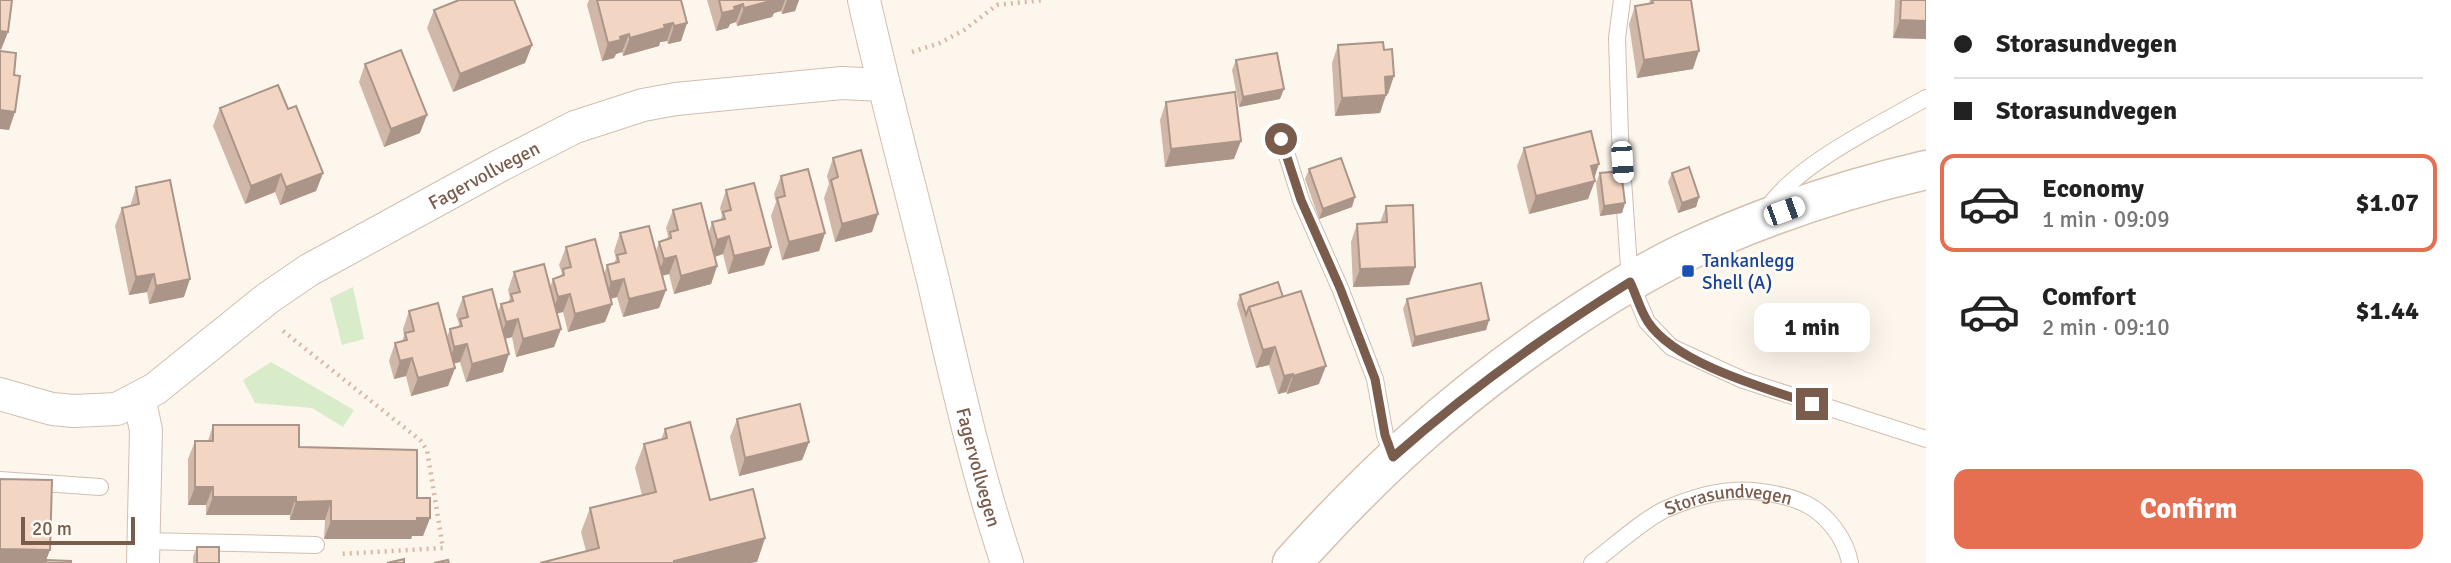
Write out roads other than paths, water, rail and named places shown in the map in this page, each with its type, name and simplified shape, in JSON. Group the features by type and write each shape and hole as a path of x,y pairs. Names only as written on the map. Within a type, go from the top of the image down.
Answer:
{"main road":[{"path":"1292,563 1393,457 1447,410 1506,364 1630,282 1689,251 1761,220 1829,195 1926,170"}],"street":[{"name":"Fagervollvegen","path":"864,0 985,499 1007,563"},
{"name":"Fagervollvegen","path":"0,394 52,409 117,409 155,389 254,309 309,270 575,127 643,105 676,99 842,83 880,73"},
{"path":"139,398 146,430 144,552"}],"lane":[{"path":"1622,0 1617,38 1620,136 1630,282 1647,321 1671,347 1743,380 1926,439"},
{"path":"1761,220 1776,195 1802,172 1926,98"},
{"path":"1279,130 1301,200 1340,288 1375,379 1385,435 1393,457"},
{"path":"0,480 100,486"},
{"name":"Storasundvegen","path":"1592,563 1663,510 1697,497 1733,491 1762,492 1807,505 1832,525 1848,551 1850,563"},
{"path":"144,552 316,545"}],"place":[{"name":"Tankanlegg Shell (A)","path":"1688,271"}]}
